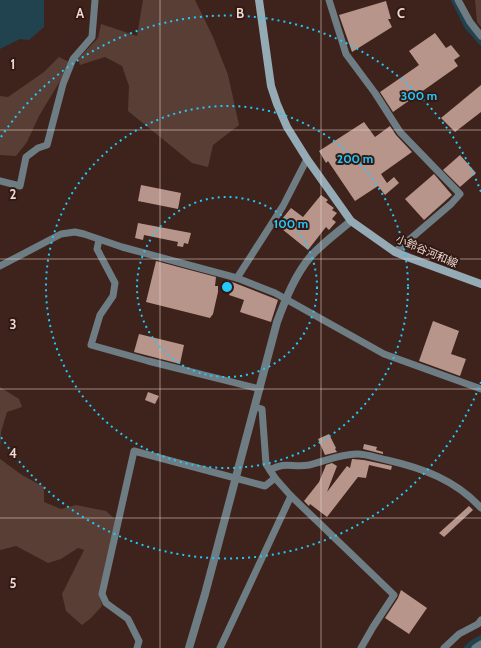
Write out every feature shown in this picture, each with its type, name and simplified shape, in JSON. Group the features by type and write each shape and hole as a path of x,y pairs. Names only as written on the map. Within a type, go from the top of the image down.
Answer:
{"main road":[{"name":"小鈴谷河和線","path":"259,0 271,86 287,127 308,160 351,221 396,252 481,284"}],"street":[{"path":"0,181 20,186 26,157 38,148 47,144 63,84 73,59 92,38 95,0"},
{"path":"329,0 346,54 375,93 400,132 460,194 451,204 396,252"},
{"path":"458,0 470,22 481,36"},
{"path":"237,278 283,206 308,160"},
{"path":"189,648 206,594 277,322 285,299 298,274 312,255 351,221"},
{"path":"0,266 61,234 75,232 122,247 237,278 285,299 384,354 481,389"},
{"path":"98,240 98,249 116,283 113,296 100,316 91,345 260,389"},
{"path":"255,407 262,409 264,452 266,464 270,470 292,496 394,595 361,648"},
{"path":"137,648 139,640 128,619 106,603 102,594 134,450 265,486 276,478"},
{"path":"270,470 280,465 308,465 347,455 368,455 416,467 433,473 455,485 473,499 481,508"},
{"path":"220,648 292,496"},
{"path":"444,648 459,634 478,624 481,620"},
{"path":"475,648 481,644"}],"shaded area":[{"path":"143,0 195,0 213,37 228,75 239,125 213,145 208,167 192,163 128,111 129,86 122,66 105,57 80,65 78,59 98,38 101,24 137,36"},
{"path":"475,0 481,0 481,27 477,22"},
{"path":"59,57 71,63 39,116 27,142 16,156 0,155 0,96 8,97 44,72"},
{"path":"0,387 19,399 22,407 7,412 1,432 0,450"},
{"path":"0,459 22,475 44,487 44,502 61,509 76,505 106,511 117,521 99,594 102,606 82,625 66,611 62,594 84,550 78,548 61,559 48,563 16,546 0,550"}],"water":[{"path":"0,0 44,0 44,27 29,40 20,39 0,49"}],"building":[{"path":"386,1 391,19 388,19 392,27 352,52 339,15"},
{"path":"435,33 446,48 451,45 460,56 454,60 458,66 393,112 380,92 419,65 409,51"},
{"path":"481,85 481,112 455,132 441,118"},
{"path":"364,122 375,137 390,126 396,135 412,152 381,174 387,183 394,177 399,183 385,195 378,186 355,201 328,161 326,163 319,151"},
{"path":"460,155 476,173 460,187 443,170"},
{"path":"434,174 452,195 424,220 405,199"},
{"path":"141,185 181,193 178,209 138,201"},
{"path":"321,195 328,200 326,202 334,208 332,210 337,213 332,219 336,222 329,230 326,227 308,250 277,225 291,208 303,217"},
{"path":"138,223 191,233 188,244 184,243 183,247 177,246 178,242 144,235 143,240 135,238"},
{"path":"156,261 216,277 215,286 218,286 218,292 213,314 210,318 146,302"},
{"path":"227,280 278,300 271,322 240,312 244,300 229,295 232,288 225,286"},
{"path":"433,321 459,331 451,354 466,359 460,376 419,361"},
{"path":"139,334 184,345 180,364 134,352"},
{"path":"148,392 159,396 155,404 145,400"},
{"path":"329,434 337,452 325,455 318,439"},
{"path":"364,444 377,447 376,450 383,452 383,454 363,449"},
{"path":"352,459 392,466 391,470 369,465 366,478 358,477 327,517 310,504 309,506 304,501 319,482 326,465 332,463 337,466 327,492 347,466 350,468"},
{"path":"469,506 473,510 444,537 439,533"},
{"path":"401,590 427,608 409,634 385,618 398,598"}],"waterway":[{"path":"454,0 467,26 481,42"},
{"path":"467,648 481,638"}]}
